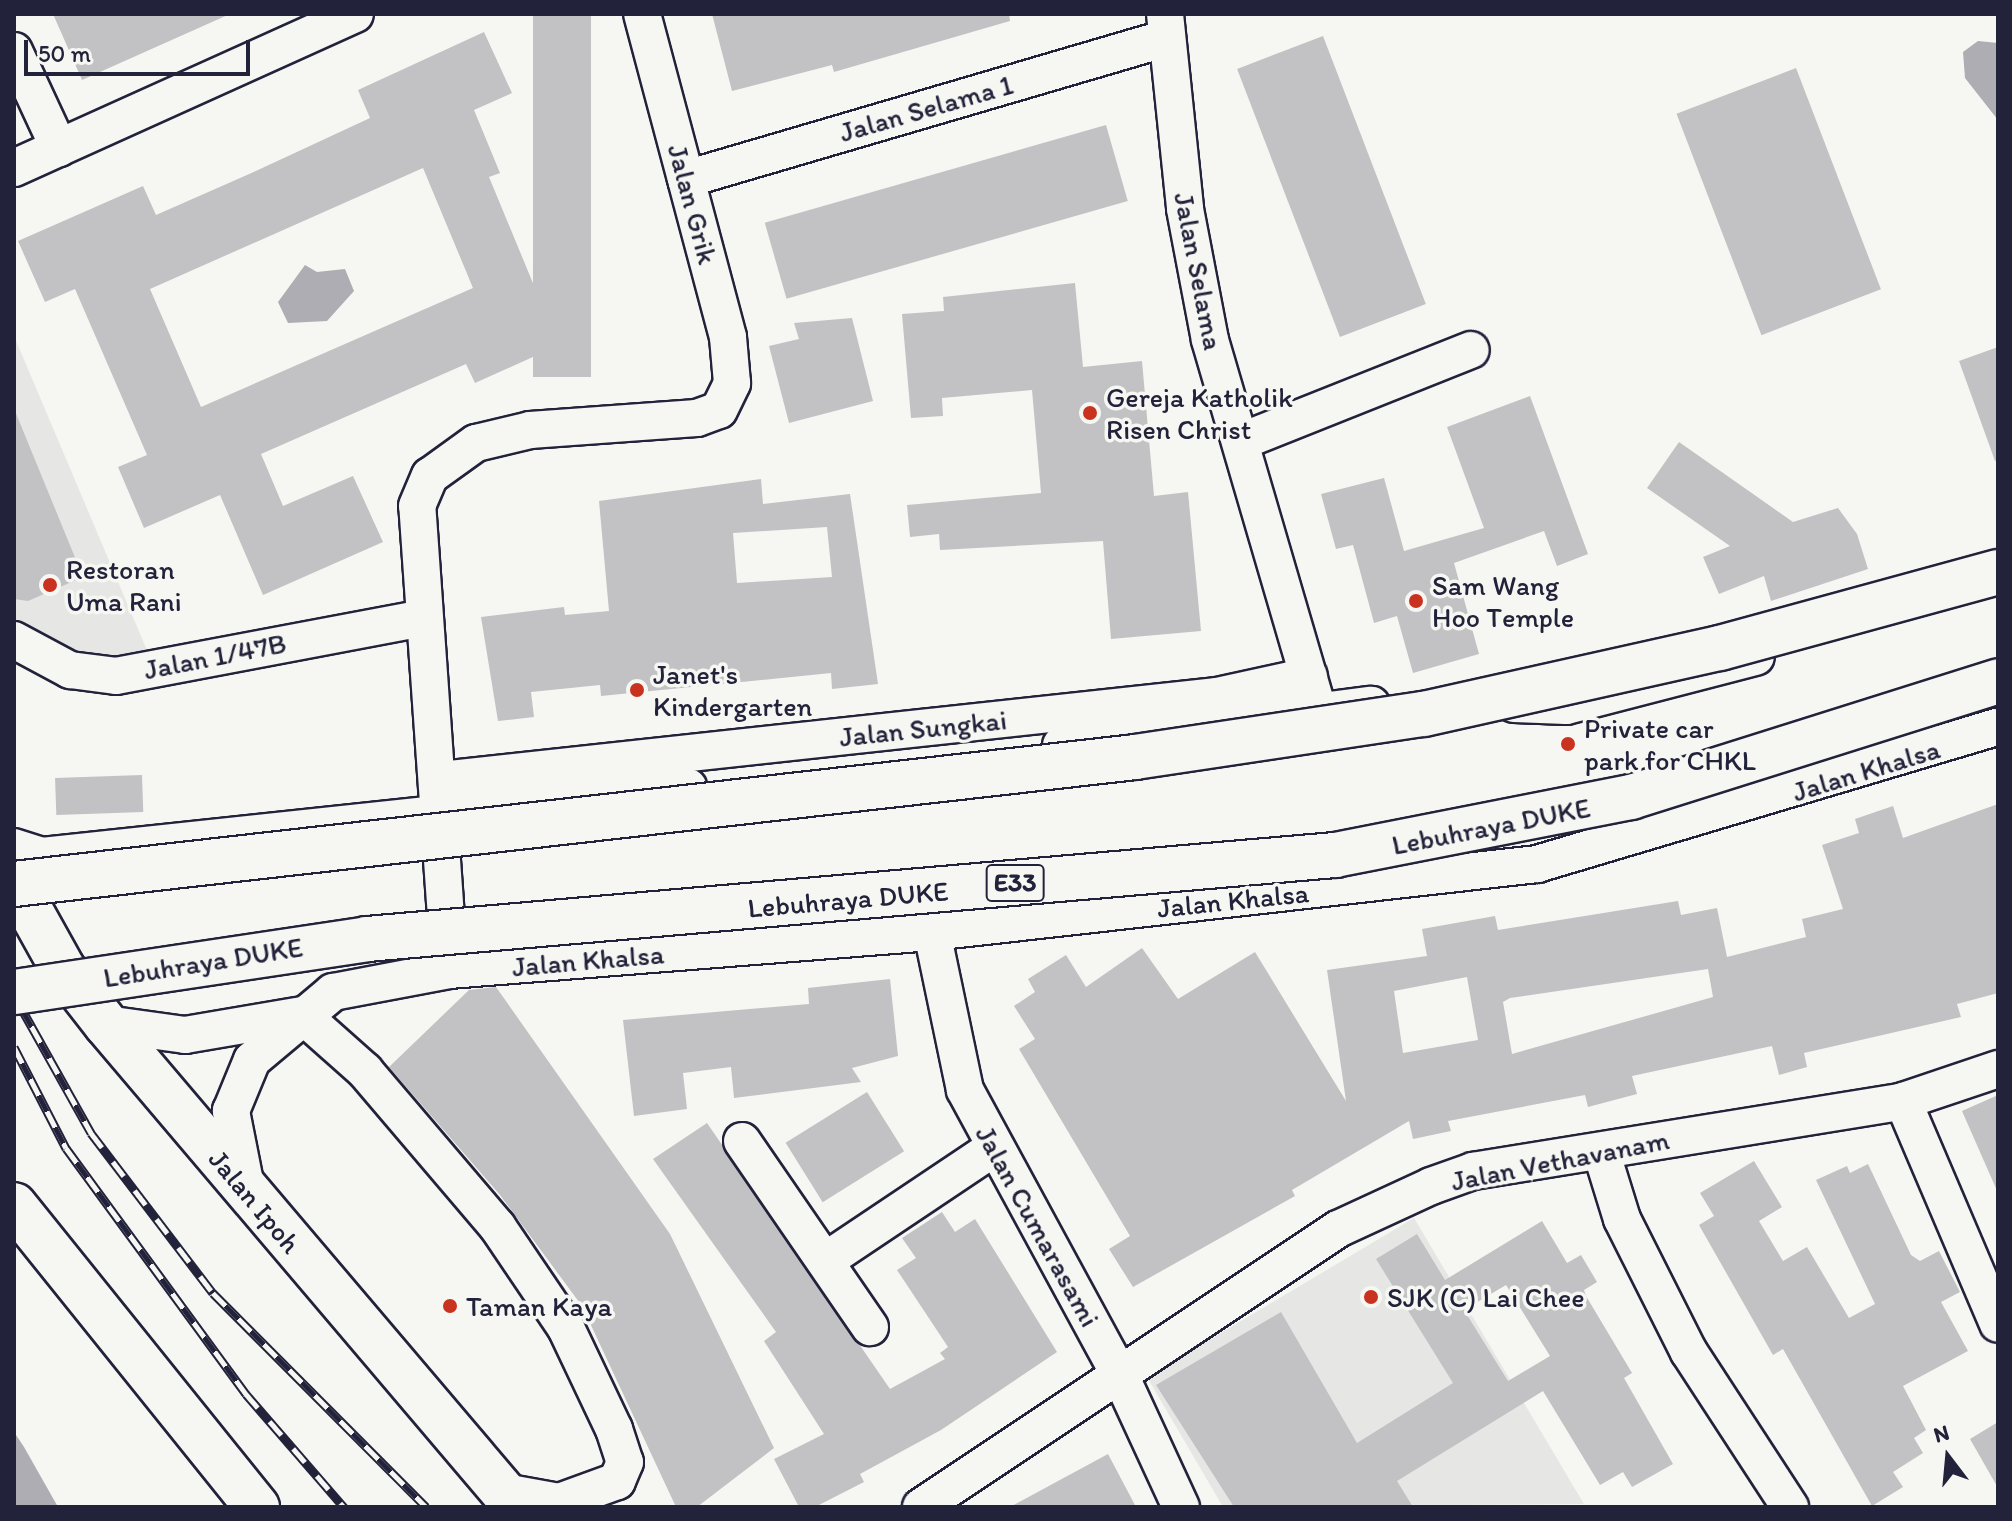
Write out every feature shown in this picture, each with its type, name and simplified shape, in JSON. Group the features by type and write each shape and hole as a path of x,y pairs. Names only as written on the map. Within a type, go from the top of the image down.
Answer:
{"main road":[{"path":"14,882 1135,757 1424,714 1720,648 1998,570"},
{"name":"Lebuhraya DUKE","path":"14,992 367,939 1350,853 1631,797 1998,681"},
{"name":"Jalan Ipoh","path":"14,882 63,969 106,1024 510,1500"},
{"path":"14,1205 257,1507"}],"street":[{"name":"Jalan Grik","path":"423,618 417,506 430,476 448,458 530,430 697,418 729,396 728,337 642,14"},
{"path":"14,168 341,17"},
{"name":"Jalan Selama 1","path":"686,179 1166,26"},
{"name":"Jalan Selama","path":"1166,26 1185,209 1210,340 1314,692"},
{"path":"14,51 59,148"},
{"path":"1242,441 1471,350"},
{"name":"Jalan Sungkai","path":"14,847 42,856 441,795 1217,696 1314,692 1566,706 1696,678 1998,570"},
{"path":"423,618 441,795 449,970"},
{"name":"Jalan 1/47B","path":"14,640 49,662 93,674 163,665 423,618"},
{"name":"Jalan Khalsa","path":"247,1192 231,1111 252,1060 333,992 449,970 932,932 1537,864 1998,727"},
{"name":"Jalan Cumarasami","path":"932,932 955,1061 994,1148 1120,1375 1181,1507"},
{"path":"302,1015 365,1071 497,1226 566,1328 614,1429 625,1462 617,1481 559,1502 510,1500"},
{"name":"Jalan Khalsa","path":"106,1024 185,1035 302,1015"},
{"name":"Jalan Vethavanam","path":"921,1507 1338,1229 1404,1198 1473,1171 1903,1101 1998,1069"},
{"path":"1903,1101 1998,1324"},
{"path":"742,1141 870,1327"},
{"path":"825,1261 994,1148"},
{"path":"1601,1151 1622,1219 1689,1352 1790,1507"}],"shaded area":[{"path":"1978,41 1998,43 1998,120 1965,78 1963,52"},
{"path":"305,265 317,272 345,269 354,291 327,321 288,323 278,302"},
{"path":"14,336 149,655 92,665 14,636"},
{"name":"SJK (C) Lai Chee","path":"1414,1218 1584,1504 1223,1507 1147,1377"},
{"path":"14,1432 24,1447 58,1507 14,1507"}],"building":[{"path":"53,14 230,14 82,80"},
{"path":"533,14 591,14 591,377 533,377"},
{"path":"712,14 1009,14 1010,21 834,72 832,65 732,91"},
{"path":"484,32 512,93 474,110 500,173 489,177 535,288 548,282 575,338 475,383 466,364 261,454 283,506 353,476 383,542 263,595 220,495 144,528 118,467 147,455 75,289 45,302 18,241 143,186 156,215 258,170 370,118 358,90","holes":["423,168 473,288 201,407 150,289"]},
{"path":"1323,36 1426,304 1340,337 1237,69"},
{"path":"1796,68 1881,289 1761,335 1677,114"},
{"path":"1106,125 1128,201 787,299 765,223"},
{"path":"1075,283 1083,367 1142,361 1154,496 1188,492 1201,631 1111,639 1103,541 940,550 939,534 910,537 907,505 1041,493 1032,390 942,398 943,416 911,418 902,314 944,311 943,297"},
{"path":"852,318 873,401 789,423 769,346 799,339 794,323"},
{"path":"1998,347 1998,460 1995,461 1959,361"},
{"path":"1530,396 1588,554 1557,566 1544,531 1454,563 1479,654 1413,673 1397,616 1374,623 1353,545 1336,549 1321,494 1384,478 1404,551 1484,528 1447,427"},
{"path":"15,411 83,577 28,601 14,599"},
{"path":"1679,442 1793,522 1838,508 1857,534 1868,569 1771,601 1764,576 1719,594 1703,557 1730,546 1647,488"},
{"path":"761,479 763,504 850,494 878,684 832,689 831,673 601,696 600,685 531,692 534,717 498,721 481,617 564,607 565,615 609,611 599,501","holes":["827,527 832,577 737,583 733,533"]},
{"path":"142,775 143,812 56,815 55,778"},
{"path":"1998,804 1998,993 1957,1004 1961,1017 1804,1053 1807,1067 1779,1075 1772,1046 1632,1076 1637,1094 1588,1107 1585,1095 1448,1121 1451,1131 1413,1139 1409,1121 1292,1190 1295,1196 1133,1287 1109,1249 1130,1236 1019,1049 1035,1039 1014,1006 1035,992 1028,979 1066,955 1086,987 1142,948 1178,999 1255,952 1346,1101 1327,970 1427,956 1422,929 1495,916 1498,930 1678,901 1681,915 1717,908 1727,957 1806,937 1802,919 1843,909 1822,845 1859,833 1855,819 1893,806 1903,838","holes":["1708,969 1713,997 1512,1054 1503,1002 1510,998","1467,977 1478,1040 1403,1053 1394,991"]},
{"path":"890,979 898,1056 852,1068 861,1082 734,1098 731,1067 683,1073 687,1109 634,1116 623,1020 809,1004 808,988"},
{"path":"496,987 670,1234 774,1448 697,1507 676,1507 582,1306 500,1195 389,1067 469,990"},
{"path":"867,1092 904,1151 823,1202 786,1143"},
{"path":"1998,1095 1998,1193 1962,1111"},
{"path":"707,1123 890,1389 945,1359 940,1353 948,1347 897,1270 916,1258 902,1238 942,1212 955,1232 975,1219 1057,1352 941,1430 860,1474 864,1482 815,1507 799,1507 774,1459 824,1434 764,1341 776,1332 653,1159"},
{"path":"1754,1161 1782,1207 1759,1221 1783,1261 1807,1247 1849,1318 1875,1304 1816,1180 1847,1166 1850,1173 1868,1164 1911,1255 1920,1261 1939,1251 1960,1292 1941,1302 1968,1351 1903,1386 1926,1430 1914,1438 1923,1453 1893,1472 1903,1487 1872,1506 1783,1349 1773,1355 1699,1225 1714,1216 1700,1193"},
{"path":"1542,1221 1567,1263 1581,1255 1597,1282 1584,1290 1586,1296 1632,1373 1624,1378 1673,1464 1632,1487 1623,1472 1600,1485 1543,1391 1397,1481 1413,1507 1234,1507 1156,1385 1281,1312 1357,1443 1453,1383 1376,1259 1417,1234 1445,1280","holes":["1506,1285 1550,1356 1508,1381 1464,1310"]},
{"path":"1998,1422 1998,1488 1970,1439"},
{"path":"1108,1454 1136,1507 1010,1507"}],"railway":[{"path":"14,995 91,1133 213,1293 426,1507"},
{"path":"14,1047 66,1148 246,1394 344,1507"}],"place":[{"name":"Gereja Katholik Risen Christ","path":"1090,413"},
{"name":"Restoran Uma Rani","path":"50,585"},
{"name":"Sam Wang Hoo Temple","path":"1416,601"},
{"name":"Janet's Kindergarten","path":"637,690"},
{"name":"Private car park for CHKL","path":"1568,744"},
{"name":"SJK (C) Lai Chee","path":"1371,1297"},
{"name":"Taman Kaya","path":"450,1306"}]}
